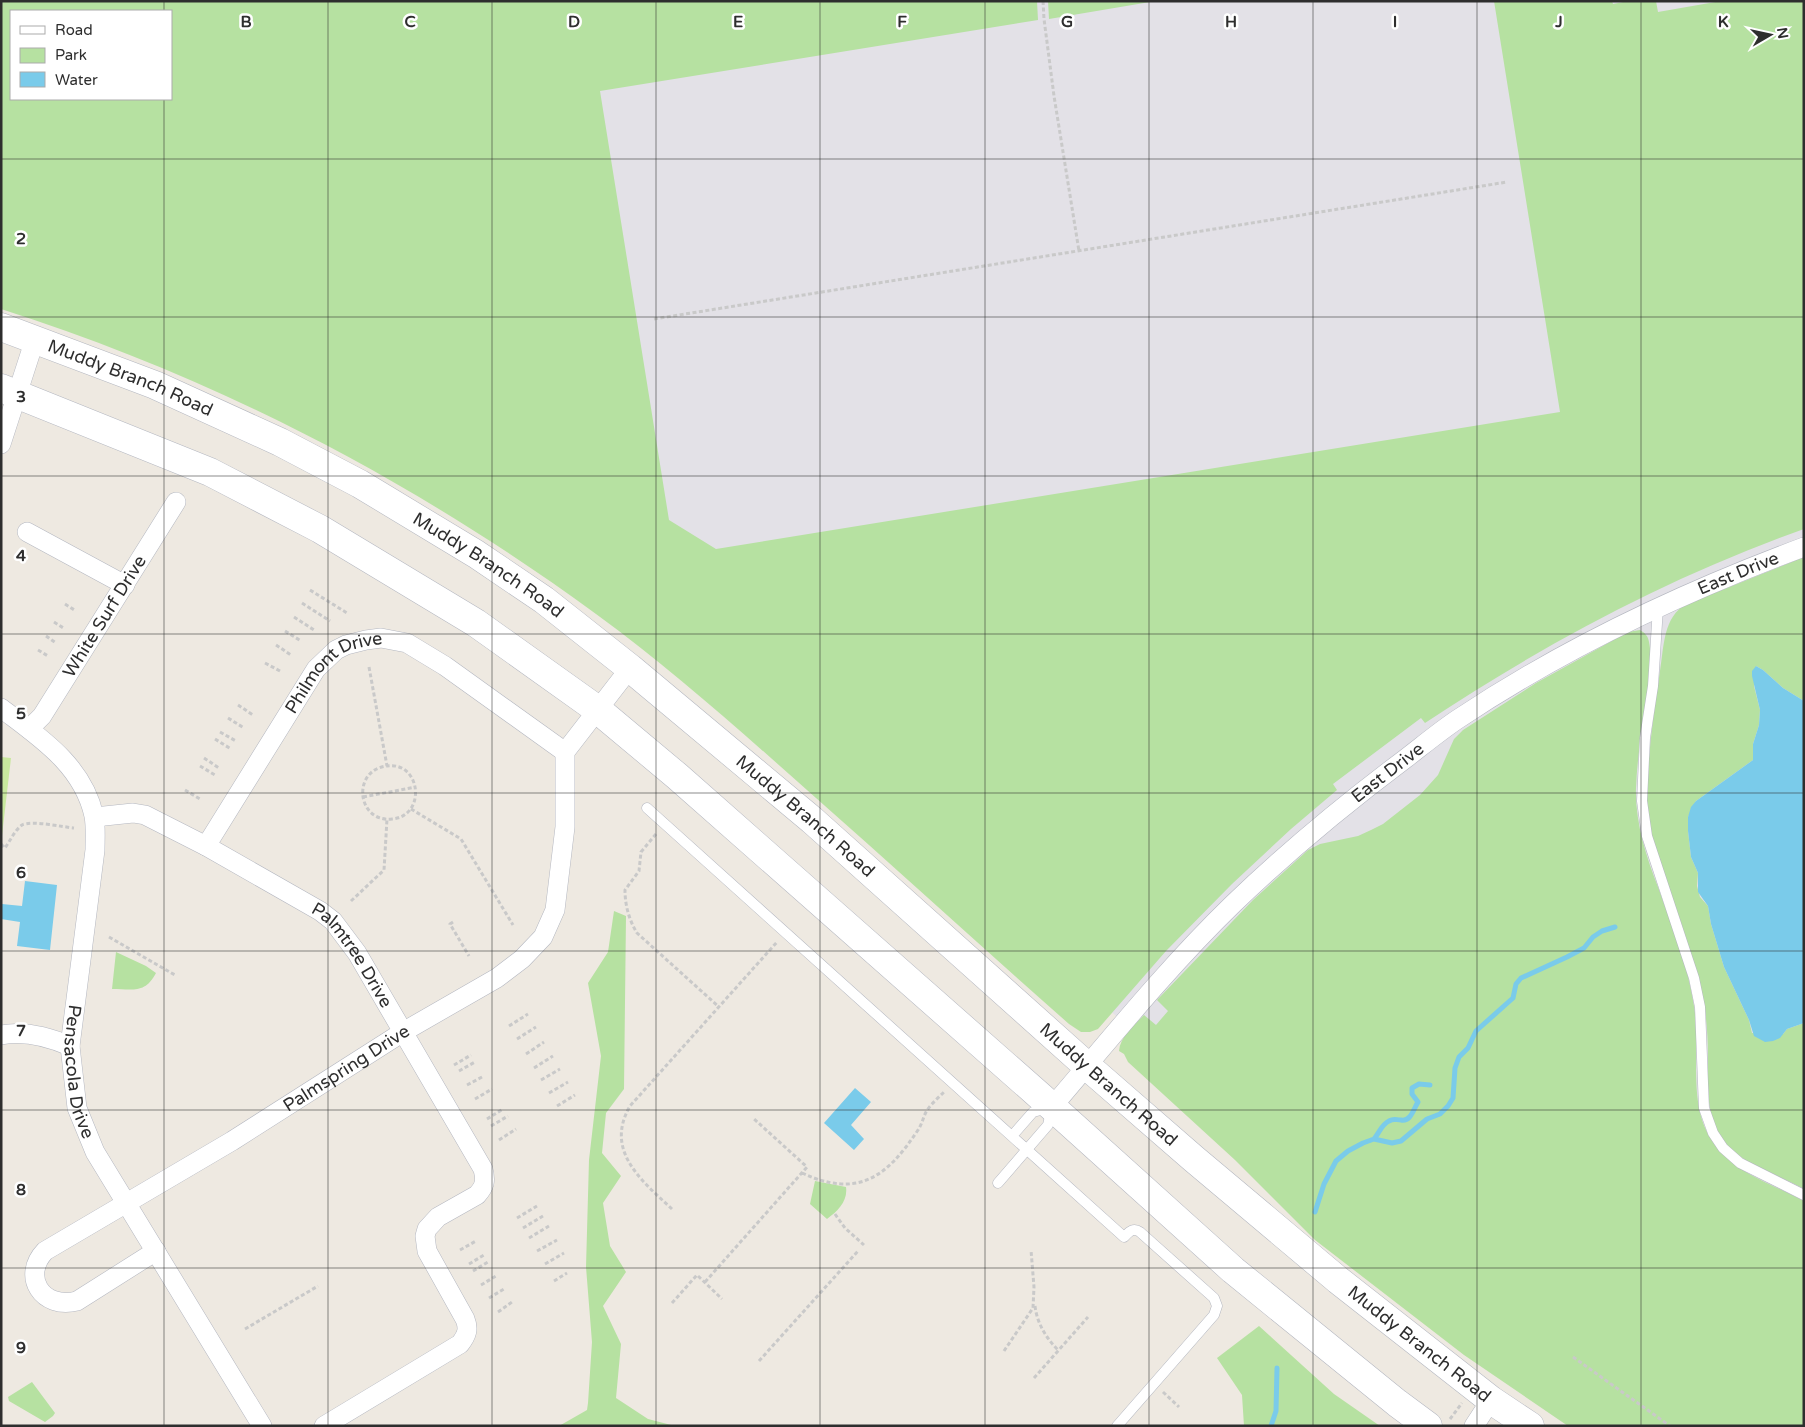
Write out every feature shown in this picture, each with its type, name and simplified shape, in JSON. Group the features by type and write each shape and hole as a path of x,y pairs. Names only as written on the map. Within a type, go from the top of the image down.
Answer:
{"main road":[{"name":"Muddy Branch Road","path":"1,327 164,390 280,442 360,484 476,554 544,600 630,668 812,820 1194,1159 1338,1280 1492,1400 1518,1423"},
{"path":"10,391 210,472 320,528 476,623 598,710 677,776 1052,1107 1233,1270 1397,1403 1439,1422"}],"street":[{"path":"1,444 10,391 35,339"},
{"name":"White Surf Drive","path":"29,729 42,716 176,502"},
{"path":"27,532 124,585"},
{"name":"East Drive","path":"1052,1107 1183,956 1232,905 1282,858 1334,814 1457,720 1552,662 1658,607 1716,581 1804,547"},
{"name":"Philmont Drive","path":"206,846 316,669 336,650 346,645 381,638 407,643 445,666 565,752"},
{"path":"565,752 630,668"},
{"name":"Pensacola Drive","path":"1,708 58,752 78,777 88,796 94,817 95,850 70,1046 77,1108 95,1152 262,1426"},
{"name":"Palmspring Drive","path":"156,1251 76,1301 58,1303 43,1295 37,1284 36,1266 39,1258 45,1252 232,1141 403,1032 497,978 522,959 543,937 555,910 565,827 565,752"},
{"name":"Palmtree Drive","path":"94,817 132,813 145,815 206,846 320,911 333,921 356,953 483,1169 485,1184 477,1195 438,1217 427,1229 425,1236 427,1251 465,1319 468,1331 460,1344 324,1426"},
{"path":"1,1035 35,1035 52,1038 70,1046"},
{"path":"1474,1426 1492,1400"}],"lane":[{"path":"1658,607 1653,686 1645,738 1642,801 1647,836 1694,978 1700,1007 1704,1108 1713,1132 1723,1148 1740,1163 1804,1195"},
{"path":"647,808 1124,1237 1134,1230 1140,1232 1214,1298 1217,1306 1214,1315 1116,1426"},
{"path":"998,1182 1048,1125 1052,1107 1033,1112 1012,1136"}],"path":[{"path":"1043,1 1054,96 1079,251"},
{"path":"654,319 1507,182"},
{"path":"310,590 348,614"},
{"path":"302,603 330,620"},
{"path":"65,604 76,611"},
{"path":"294,617 314,630"},
{"path":"54,622 65,629"},
{"path":"285,631 301,641"},
{"path":"46,636 56,643"},
{"path":"276,645 291,654"},
{"path":"38,650 48,656"},
{"path":"265,663 280,671"},
{"path":"369,666 387,766"},
{"path":"238,705 253,715"},
{"path":"228,718 244,728"},
{"path":"220,732 236,741"},
{"path":"215,739 231,749"},
{"path":"204,758 219,768"},
{"path":"200,766 215,775"},
{"path":"387,766 399,767 407,772 413,778 416,787 416,796 411,809 401,817 387,819 376,816 364,802 364,784 368,776 374,770 387,766"},
{"path":"363,796 416,787"},
{"path":"185,790 200,799"},
{"path":"411,809 461,839 513,925"},
{"path":"351,902 384,870 387,819"},
{"path":"1,844 5,848 23,824 31,823 74,828"},
{"path":"665,824 641,852 639,870 625,890 632,924 637,933 719,1007"},
{"path":"453,922 450,924 469,956"},
{"path":"672,1209 643,1182 626,1158 623,1146 623,1124 630,1106 786,933"},
{"path":"108,937 175,975"},
{"path":"509,1026 528,1014"},
{"path":"517,1039 536,1027"},
{"path":"526,1054 544,1042"},
{"path":"454,1064 471,1055"},
{"path":"534,1068 553,1056"},
{"path":"458,1071 475,1062"},
{"path":"541,1080 560,1069"},
{"path":"466,1085 484,1076"},
{"path":"549,1093 568,1082"},
{"path":"475,1099 492,1089"},
{"path":"802,1173 822,1181 848,1185 857,1184 874,1177 898,1156 918,1131 928,1109 946,1090"},
{"path":"557,1106 576,1095"},
{"path":"487,1119 503,1109"},
{"path":"491,1126 508,1116"},
{"path":"705,1282 807,1167 753,1118"},
{"path":"499,1140 516,1129"},
{"path":"517,1218 537,1206"},
{"path":"835,1214 845,1228 864,1245"},
{"path":"523,1228 543,1216"},
{"path":"529,1238 549,1226"},
{"path":"537,1251 557,1240"},
{"path":"460,1250 476,1241"},
{"path":"1031,1250 1037,1318 1046,1336 1058,1350"},
{"path":"759,1361 858,1251"},
{"path":"545,1264 564,1252"},
{"path":"469,1264 484,1255"},
{"path":"473,1271 488,1262"},
{"path":"554,1281 567,1273"},
{"path":"672,1303 697,1275 722,1298"},
{"path":"481,1285 496,1276"},
{"path":"245,1329 318,1286"},
{"path":"489,1298 504,1289"},
{"path":"1004,1351 1026,1320 1033,1308 1034,1301"},
{"path":"498,1312 512,1302"},
{"path":"1034,1378 1088,1317"},
{"path":"1573,1357 1670,1426"},
{"path":"1170,1398 1179,1407"},
{"path":"1439,1422 1463,1402"}],"shaded area":[{"path":"1,1 1804,1 1804,1426 1145,1039 1104,1006 716,660 1,262"}],"green space":[{"path":"1,1 1037,1 1038,20 600,91 669,520 716,549 1560,412 1494,1 1612,1 1613,4 1628,1 1656,1 1658,12 1721,1 1804,1 1804,529 1705,568 1609,614 1515,666 1425,723 1421,718 1333,784 1337,790 1291,829 1232,884 1166,951 1098,1029 1090,1032 1081,1032 1069,1024 709,704 625,636 528,566 457,520 385,477 311,438 236,401 159,367 81,336 1,309"},
{"path":"1048,1 1156,1 1049,19"},
{"path":"1804,557 1804,701 1783,688 1756,666 1754,686 1760,710 1759,725 1753,744 1753,760 1696,801 1688,817 1688,831 1691,857 1698,873 1697,886 1700,897 1708,906 1711,924 1724,967 1749,1020 1752,1033 1783,1034 1787,1029 1804,1023 1804,1189 1743,1158 1723,1140 1716,1128 1709,1102 1707,1024 1704,1005 1692,956 1658,859 1647,809 1647,781 1651,734 1663,652 1666,633 1673,616 1687,604"},
{"path":"1640,630 1648,638 1651,657 1637,766 1637,813 1646,851 1688,976 1696,1023 1696,1074 1699,1108 1711,1139 1730,1160 1753,1176 1804,1201 1804,1426 1568,1426 1464,1355 1315,1240 1235,1160 1128,1062 1124,1054 1119,1051 1125,1036 1144,1015 1156,1025 1168,1011 1157,1000 1253,900 1308,850 1320,844 1358,836 1383,824 1420,795 1438,775 1454,739 1463,730 1536,683 1628,632"},
{"path":"1,757 11,758 1,844"},
{"path":"614,911 626,916 624,1089 606,1113 602,1153 621,1176 603,1203 610,1246 626,1272 603,1306 621,1344 616,1398 648,1419 675,1426 559,1426 587,1410 588,1403 592,1342 586,1267 589,1160 601,1056 588,983 608,952"},
{"path":"116,952 146,966 156,973 152,980 138,989 112,989"},
{"path":"815,1181 846,1187 844,1201 835,1213 827,1219 810,1204"},
{"path":"1259,1326 1334,1394 1380,1426 1244,1426 1242,1395 1217,1358"},
{"path":"32,1382 55,1413 45,1422 9,1401 8,1397"}],"water":[{"path":"1756,666 1783,688 1804,701 1804,1023 1787,1029 1780,1038 1765,1042 1754,1036 1749,1020 1724,967 1711,924 1708,906 1698,892 1698,873 1691,857 1688,831 1688,817 1691,807 1696,801 1753,760 1753,744 1759,725 1760,710 1752,676 1752,671"},
{"path":"25,881 57,885 50,950 17,946 20,922 1,919 2,904 22,906"},
{"path":"855,1088 871,1102 851,1125 864,1139 854,1150 824,1123"}],"waterway":[{"path":"1315,1212 1324,1184 1336,1161 1348,1151 1374,1139 1392,1143 1401,1141 1427,1119 1440,1114 1448,1106 1453,1098 1455,1068 1459,1057 1468,1048 1476,1031 1513,998 1516,984 1521,978 1584,948 1593,937 1602,931 1615,927"},
{"path":"1374,1139 1382,1126 1387,1122 1394,1119 1404,1120 1410,1117 1418,1102 1412,1094 1412,1088 1419,1084 1430,1085"},
{"path":"1271,1426 1276,1411 1277,1368"}]}
